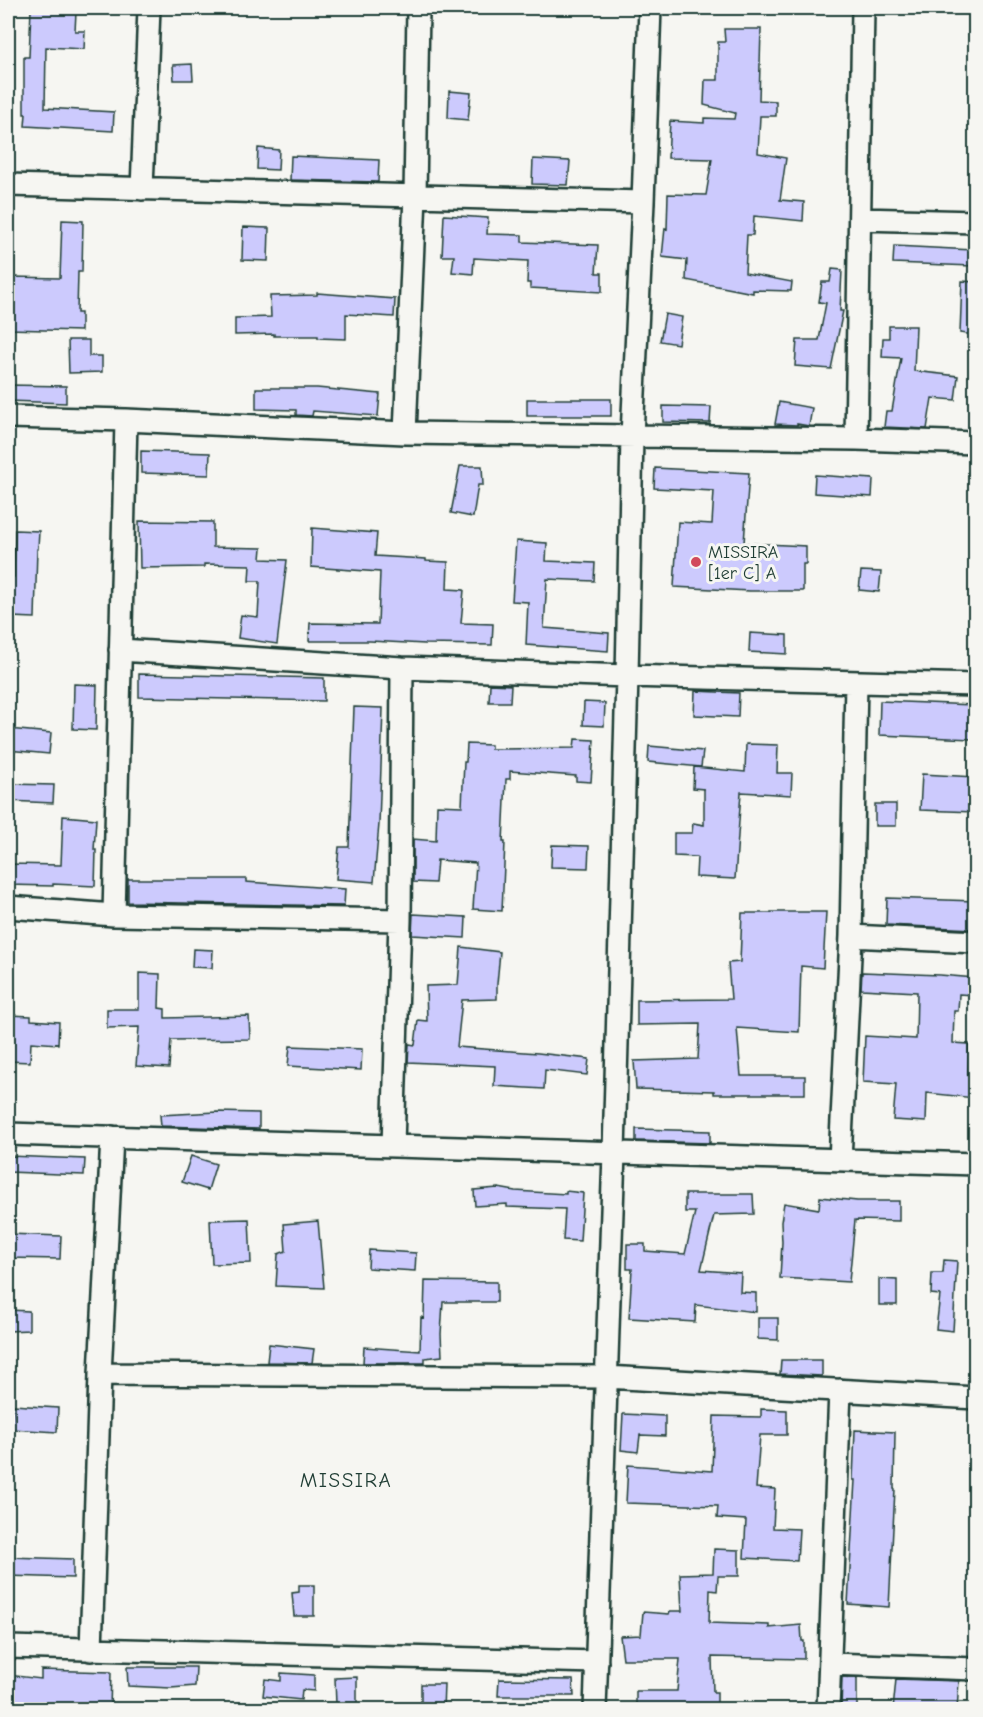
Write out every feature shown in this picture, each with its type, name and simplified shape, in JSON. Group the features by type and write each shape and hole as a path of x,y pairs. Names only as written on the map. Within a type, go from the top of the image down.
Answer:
{"street":[{"path":"142,189 149,8"},
{"path":"405,433 415,196 418,8"},
{"path":"595,1710 614,1153 632,436 650,8"},
{"path":"856,439 863,8"},
{"path":"8,185 643,202"},
{"path":"860,219 975,222"},
{"path":"8,417 405,433 856,439 975,443"},
{"path":"114,915 126,420"},
{"path":"120,650 402,668 975,685"},
{"path":"393,1146 400,920 402,668"},
{"path":"840,1160 851,936 856,682"},
{"path":"8,907 114,915 400,920"},
{"path":"851,936 975,942"},
{"path":"8,1134 975,1164"},
{"path":"91,1650 100,1374 112,1137"},
{"path":"100,1374 606,1377 975,1398"},
{"path":"828,1710 840,1390"},
{"path":"8,1647 597,1662"},
{"path":"830,1664 975,1669"}],"building":[{"path":"31,9 76,12 75,31 85,31 84,49 46,47 45,108 114,112 113,131 25,126 24,57 29,57"},
{"path":"724,29 761,29 759,100 776,101 776,116 760,116 758,153 786,158 780,200 804,202 803,221 754,216 753,235 747,235 745,273 792,282 791,291 753,290 753,293 686,280 687,260 662,257 665,228 667,229 668,194 706,195 712,159 668,158 670,121 704,123 704,118 734,119 735,113 704,105 705,80 718,80 718,42 725,42"},
{"path":"192,64 193,80 174,80 173,65"},
{"path":"449,91 471,93 468,120 448,118"},
{"path":"258,148 279,150 278,170 257,169"},
{"path":"291,156 379,160 378,182 290,180"},
{"path":"533,159 570,161 568,185 532,184"},
{"path":"444,215 488,218 487,234 522,235 522,242 598,245 596,273 602,273 602,292 530,288 530,283 527,283 528,261 474,258 473,274 452,272 454,256 442,256"},
{"path":"62,220 83,221 82,272 78,272 77,313 81,313 81,331 8,329 8,310 12,311 13,277 60,278"},
{"path":"243,227 269,228 268,261 242,260"},
{"path":"894,246 973,250 973,266 893,263"},
{"path":"832,269 842,270 840,311 843,311 831,369 795,366 797,340 819,340 826,303 819,302 822,282 830,282"},
{"path":"962,281 975,282 975,335 960,333"},
{"path":"317,293 395,299 394,317 346,314 346,339 318,338 318,336 274,336 274,334 235,335 235,318 271,317 270,296 317,295"},
{"path":"665,314 682,317 678,344 660,341"},
{"path":"889,326 916,326 914,371 958,376 955,400 932,398 927,429 884,427 886,411 892,411 901,358 882,357 883,338 889,338"},
{"path":"68,340 89,340 89,356 102,356 102,372 69,373"},
{"path":"8,385 66,386 66,403 8,401"},
{"path":"256,388 317,388 380,394 378,416 313,411 312,416 296,415 296,410 256,409"},
{"path":"527,399 611,399 611,416 527,416"},
{"path":"779,402 812,408 809,426 775,424"},
{"path":"663,406 711,407 710,423 663,422"},
{"path":"141,451 210,453 209,475 141,473"},
{"path":"460,466 482,466 483,485 478,485 473,517 451,513"},
{"path":"655,468 749,473 744,543 806,546 803,591 674,587 678,522 712,524 714,491 654,488"},
{"path":"815,475 873,479 872,497 814,493"},
{"path":"139,521 213,522 213,547 262,548 261,559 287,560 277,644 238,638 241,615 258,617 260,581 249,581 250,565 204,564 204,567 140,568"},
{"path":"312,528 377,533 375,556 448,562 447,589 464,590 461,623 493,624 492,645 309,641 310,623 378,624 380,572 311,567"},
{"path":"15,530 39,531 35,618 11,617 12,594 9,594 9,577 14,577"},
{"path":"516,541 547,543 546,561 595,563 594,581 547,579 544,628 609,633 608,651 526,645 528,602 512,601"},
{"path":"861,571 881,572 879,592 859,590"},
{"path":"750,633 787,635 787,654 749,652"},
{"path":"139,674 324,678 324,701 139,697"},
{"path":"74,684 97,685 96,730 73,729"},
{"path":"490,684 511,685 510,702 489,702"},
{"path":"695,691 739,693 738,717 694,715"},
{"path":"880,701 973,705 972,739 879,735"},
{"path":"584,702 605,703 604,726 583,725"},
{"path":"354,707 383,708 379,824 374,882 336,879 339,847 349,847"},
{"path":"8,729 51,733 49,754 8,750"},
{"path":"575,739 594,740 591,782 576,781 576,776 510,771 510,779 506,779 502,911 473,909 476,863 437,860 435,883 413,882 413,839 436,841 437,805 462,806 467,744 491,745 491,749 574,748"},
{"path":"746,744 778,745 777,773 792,773 791,795 741,792 735,879 696,877 697,857 674,856 674,833 692,833 693,823 704,825 704,789 693,788 694,767 745,772"},
{"path":"649,746 703,751 701,767 648,762"},
{"path":"922,774 975,777 975,812 920,810"},
{"path":"8,784 54,785 53,803 8,801"},
{"path":"875,804 896,804 896,826 875,826"},
{"path":"63,816 96,819 95,886 8,885 8,864 61,865"},
{"path":"552,845 589,846 588,868 551,867"},
{"path":"128,879 246,879 246,882 345,889 344,906 128,902"},
{"path":"887,898 975,901 975,929 886,925"},
{"path":"826,912 823,968 801,966 799,1032 737,1028 741,1076 805,1076 805,1094 714,1094 714,1091 636,1089 634,1061 698,1059 700,1024 637,1025 637,1000 731,999 728,963 740,962 742,913"},
{"path":"413,914 466,917 465,938 412,935"},
{"path":"461,947 500,952 497,999 462,1000 457,1047 589,1059 587,1075 545,1070 544,1089 494,1086 495,1066 408,1062 409,1044 415,1045 418,1020 427,1021 426,986 458,985"},
{"path":"193,949 213,950 212,968 192,967"},
{"path":"862,972 975,978 975,995 959,994 958,1011 954,1011 953,1043 969,1044 968,1076 975,1076 975,1098 927,1093 926,1122 893,1120 896,1084 863,1082 865,1036 916,1039 917,992 861,989"},
{"path":"139,973 160,974 159,1008 165,1009 165,1018 249,1016 250,1039 171,1040 169,1068 136,1066 139,1027 107,1028 107,1009 139,1009"},
{"path":"8,1015 31,1016 31,1020 59,1022 58,1044 31,1042 30,1062 8,1061"},
{"path":"290,1046 362,1049 361,1070 288,1066"},
{"path":"217,1112 259,1113 259,1129 161,1126 160,1115"},
{"path":"636,1129 710,1131 710,1143 636,1141"},
{"path":"8,1156 85,1159 84,1175 8,1172"},
{"path":"191,1156 216,1164 208,1190 182,1182"},
{"path":"498,1188 566,1194 566,1191 583,1193 580,1241 563,1240 565,1209 507,1207 507,1204 475,1206 474,1190"},
{"path":"685,1194 753,1194 754,1214 714,1215 701,1270 741,1273 740,1292 756,1293 756,1312 696,1305 695,1322 629,1318 632,1269 627,1269 627,1244 645,1244 645,1251 685,1254 695,1212 685,1212"},
{"path":"820,1197 857,1201 899,1201 899,1221 855,1220 849,1282 780,1278 781,1222 784,1203 819,1209"},
{"path":"249,1219 251,1263 212,1264 210,1220"},
{"path":"318,1221 324,1288 276,1286 278,1254 286,1251 284,1224"},
{"path":"8,1234 61,1236 60,1259 8,1258"},
{"path":"369,1250 416,1253 415,1271 368,1268"},
{"path":"944,1260 957,1261 953,1331 936,1329 940,1295 931,1294 932,1273 943,1273"},
{"path":"879,1279 897,1280 897,1305 879,1305"},
{"path":"425,1281 497,1282 497,1302 443,1302 442,1356 425,1358 425,1363 363,1363 364,1347 420,1351"},
{"path":"8,1310 29,1311 29,1330 8,1331"},
{"path":"758,1318 778,1318 778,1340 758,1339"},
{"path":"269,1344 314,1349 312,1363 267,1362"},
{"path":"781,1360 822,1360 822,1376 780,1374"},
{"path":"13,1405 58,1408 57,1432 12,1429"},
{"path":"761,1409 787,1410 787,1435 760,1435 756,1488 775,1489 773,1528 799,1529 797,1561 744,1558 746,1520 717,1518 718,1506 626,1503 628,1465 712,1471 714,1416 761,1417"},
{"path":"623,1414 665,1416 665,1436 640,1435 638,1452 621,1450"},
{"path":"855,1430 895,1432 895,1489 889,1607 848,1604 855,1480 853,1480"},
{"path":"714,1549 739,1550 739,1576 718,1576 717,1591 710,1590 709,1623 769,1625 769,1628 801,1625 804,1659 712,1657 713,1692 717,1692 717,1710 636,1710 636,1691 677,1691 680,1659 623,1659 620,1636 641,1635 643,1612 669,1614 670,1611 682,1611 680,1574 713,1573"},
{"path":"8,1557 73,1559 73,1578 8,1576"},
{"path":"299,1585 314,1585 314,1616 294,1616 292,1593 299,1592"},
{"path":"127,1667 196,1667 195,1686 171,1688 128,1686"},
{"path":"41,1670 111,1672 110,1710 8,1710 8,1675 41,1679"},
{"path":"281,1673 314,1675 314,1691 302,1690 301,1700 263,1696 265,1679 281,1681"},
{"path":"357,1677 357,1703 336,1704 335,1678"},
{"path":"842,1677 857,1678 857,1710 841,1710"},
{"path":"499,1679 573,1680 574,1696 498,1696"},
{"path":"896,1679 959,1681 957,1710 893,1710"},
{"path":"421,1684 444,1684 443,1710 421,1710"}],"place":[{"name":"MISSIRA [1er C] A","path":"696,562"}],"district":[{"name":"MISSIRA","path":"346,1480"}]}
